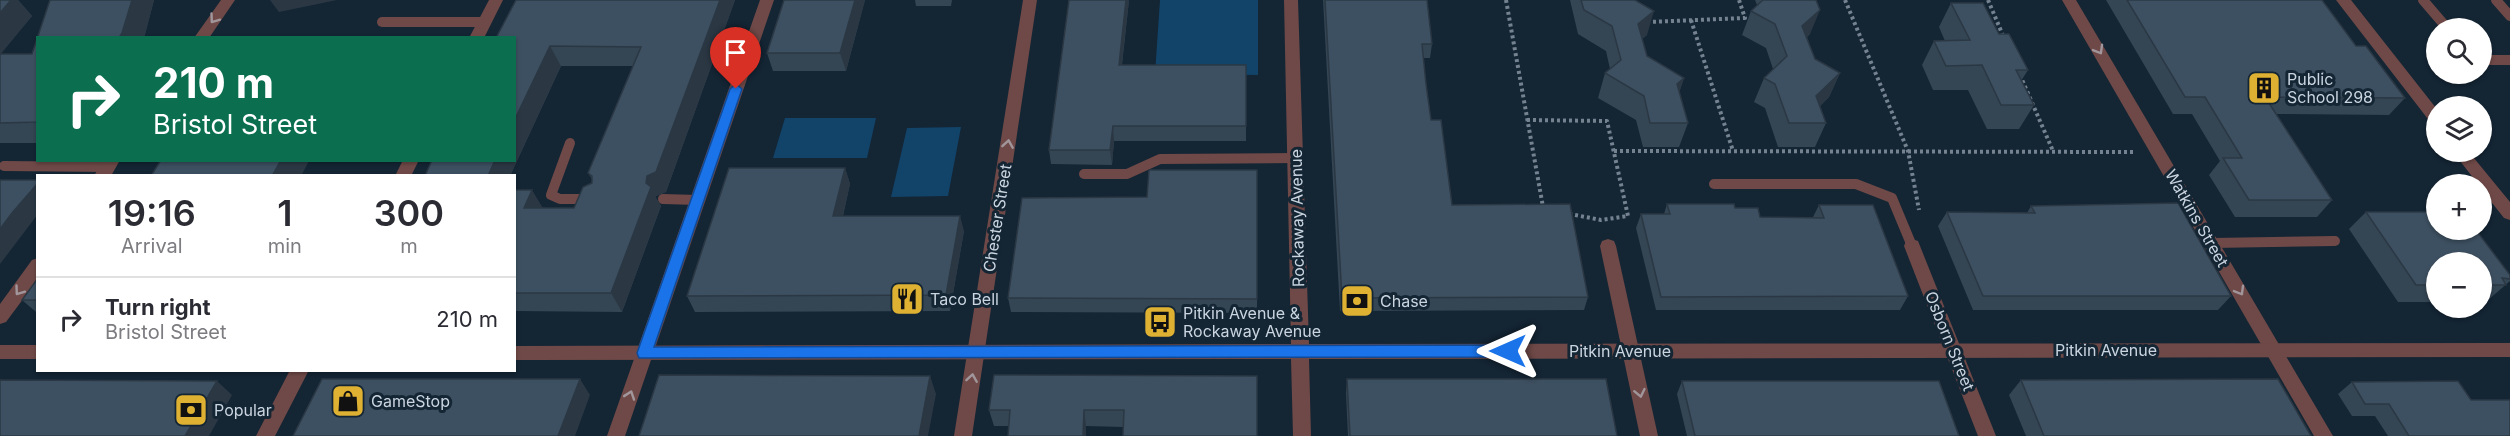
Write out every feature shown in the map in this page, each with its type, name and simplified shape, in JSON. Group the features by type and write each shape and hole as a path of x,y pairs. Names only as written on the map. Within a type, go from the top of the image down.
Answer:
{"street":[{"path":"202,36 228,0"},
{"path":"477,36 496,0"},
{"path":"616,436 767,0"},
{"name":"Chester Street","path":"963,436 1030,0"},
{"name":"Rockaway Avenue","path":"1291,0 1302,436"},
{"name":"Watkins Street","path":"2069,0 2324,436"},
{"path":"2343,0 2426,106"},
{"path":"2469,162 2510,214"},
{"path":"1608,246 1649,436"},
{"name":"Osborn Street","path":"1912,246 1988,436"},
{"path":"0,317 36,268"},
{"name":"Pitkin Avenue","path":"516,353 2510,350"},
{"path":"0,352 36,352"},
{"path":"265,436 299,372"}],"lane":[{"path":"2422,0 2438,18"},
{"path":"2496,0 2510,16"},
{"path":"382,22 485,22"},
{"path":"2492,60 2510,60"},
{"path":"570,143 551,195 560,199 597,199"},
{"path":"1084,174 1126,174 1160,159 1295,158"},
{"path":"4,166 107,168"},
{"path":"1714,184 1856,184 1893,198 1912,246"},
{"path":"663,199 698,200"},
{"path":"2212,243 2335,241"}],"path":[{"path":"1506,0 1543,207 1550,209"},
{"path":"1637,23 1745,18 1739,0"},
{"path":"1845,0 1908,151 1919,214 1912,246"},
{"path":"1988,0 2007,43"},
{"path":"1691,20 1733,151"},
{"path":"2016,65 2053,152"},
{"path":"1527,120 1606,121 1628,216 1601,220 1567,214"},
{"path":"1614,151 2158,152"}],"shaded area":[{"path":"1160,0 1258,0 1258,75 1155,74"},
{"path":"785,118 876,118 867,158 773,158"},
{"path":"961,127 948,196 891,197 907,128"}],"building":[{"path":"0,0 11,0 0,13"},
{"path":"50,0 132,0 120,36 38,36"},
{"path":"516,0 720,0 656,172 647,176 646,183 651,187 611,293 516,293 516,190 532,190 524,208 574,208 583,187 592,183 592,176 588,173 641,47 550,46 516,117 516,36 497,36"},
{"path":"784,0 855,0 840,53 767,53"},
{"path":"1069,0 1126,0 1119,65 1246,65 1246,126 1113,126 1110,150 1049,150"},
{"path":"1325,0 1427,0 1432,44 1422,44 1426,84 1431,120 1441,120 1452,205 1570,204 1588,297 1342,298"},
{"path":"1581,0 1635,0 1654,11 1638,24 1647,56 1684,78 1677,84 1688,123 1650,123 1644,96 1605,73 1621,60 1612,26 1584,10"},
{"path":"1763,0 1816,0 1820,10 1802,26 1815,59 1840,73 1816,96 1826,123 1789,123 1775,84 1764,78 1787,56 1775,24 1751,11"},
{"name":"Public School 298","path":"2127,0 2322,0 2356,46 2366,46 2405,98 2265,97 2332,200 2249,200 2223,158 2242,158 2205,97 2185,97"},
{"path":"1951,3 1983,3 1999,34 2009,34 2028,70 2016,70 2034,105 2001,105 1982,65 1946,66 1934,41 1970,40"},
{"path":"36,42 36,122 0,123 0,54 32,54"},
{"path":"160,162 280,162 273,174 152,174"},
{"path":"431,162 494,162 489,174 426,174"},
{"path":"729,168 845,168 833,216 960,216 946,295 687,296"},
{"path":"1149,170 1257,170 1257,299 1008,298 1022,198 1147,197"},
{"path":"0,180 36,180 36,185 0,229"},
{"path":"2178,203 2231,296 1983,296 1947,212 2035,213 2031,206"},
{"path":"1667,204 1734,204 1735,208 1758,208 1760,217 1824,218 1819,205 1873,205 1908,296 1661,297 1641,214 1670,214"},
{"path":"2366,212 2426,212 2426,240 2484,240 2510,275 2510,279 2502,278 2506,285 2492,285 2492,252 2426,252 2426,285 2416,285"},
{"path":"36,281 36,300 22,300"},
{"path":"659,375 930,376 919,436 639,436"},
{"path":"994,375 1257,376 1257,436 1123,436 1124,410 1084,410 1083,436 1008,436 1010,410 989,410"},
{"path":"322,379 580,379 558,436 293,436"},
{"path":"1347,379 1606,379 1617,436 1350,436"},
{"path":"2278,379 2311,436 2044,436 2021,380"},
{"path":"0,380 217,381 185,436 0,436"},
{"path":"1682,381 1939,381 1959,436 1695,436"},
{"path":"2458,381 2471,400 2510,400 2510,436 2409,436 2389,404 2365,404 2352,382"}],"place":[{"name":"Public School 298","path":"2264,88"},
{"name":"Taco Bell","path":"907,299"},
{"name":"Chase","path":"1357,301"},
{"name":"Pitkin Avenue & Rockaway Avenue","path":"1160,322"},
{"name":"GameStop","path":"348,401"},
{"name":"Popular","path":"191,410"}],"route":[{"path":"736,89 645,353 1508,351"}]}
